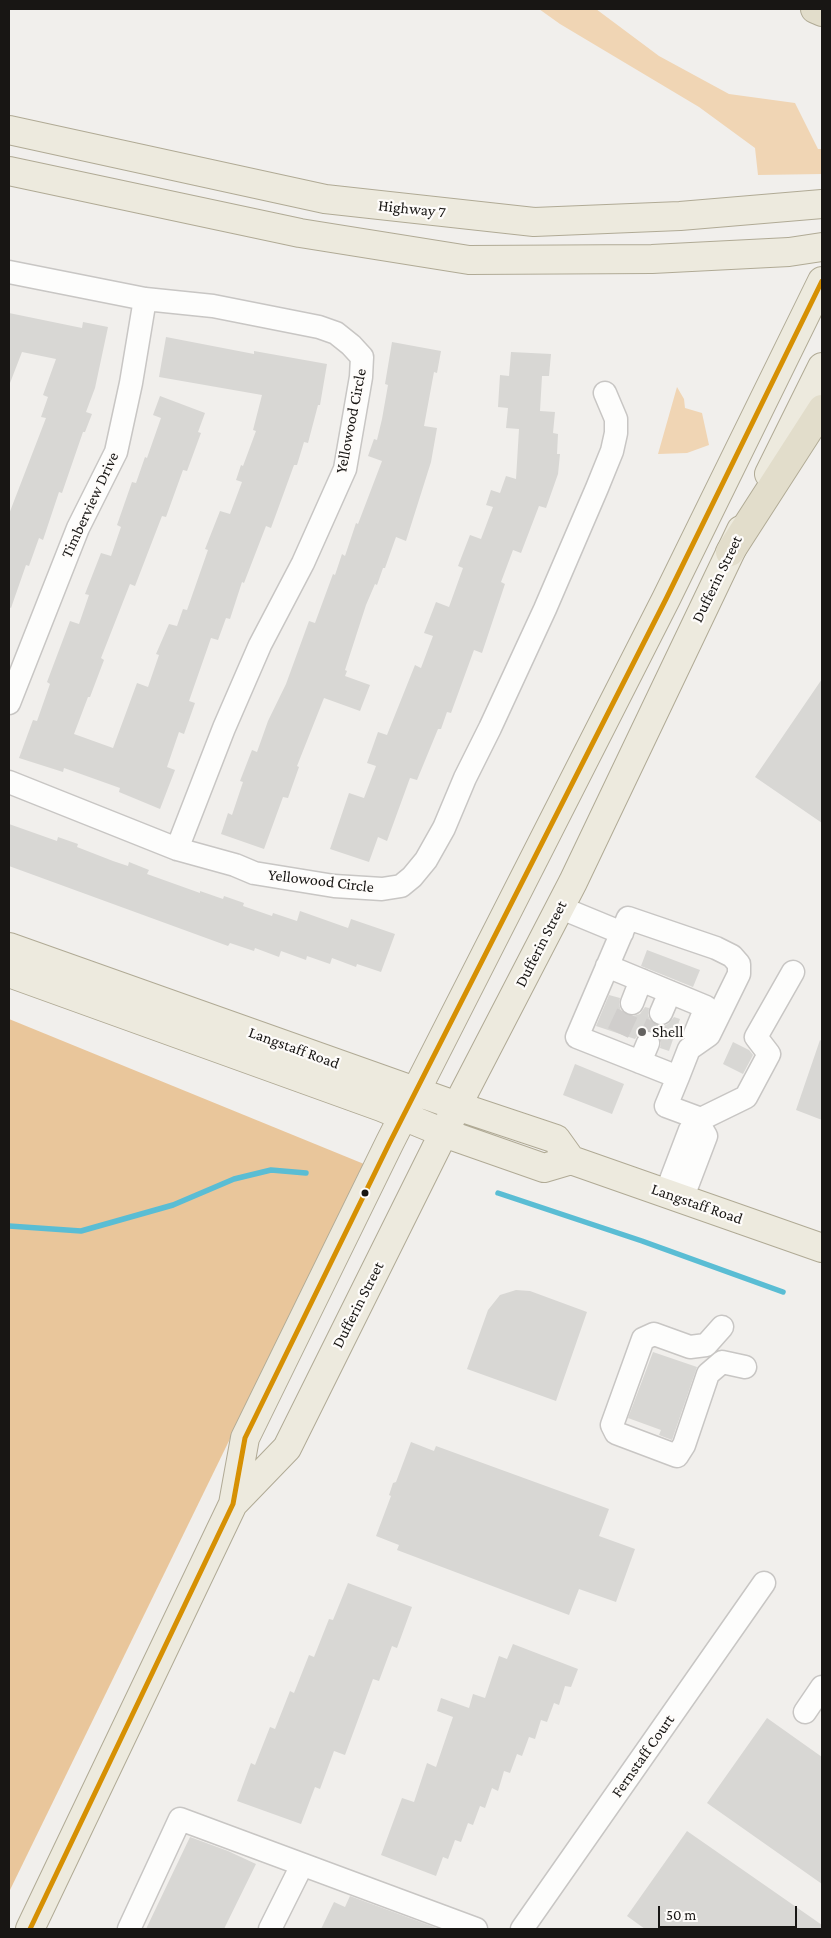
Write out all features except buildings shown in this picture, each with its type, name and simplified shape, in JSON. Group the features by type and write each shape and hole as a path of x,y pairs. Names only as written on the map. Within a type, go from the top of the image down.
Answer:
{"highway":[{"path":"815,9 822,12"},
{"path":"730,552 822,409"}],"main road":[{"name":"Highway 7","path":"9,130 325,199 534,222 680,216 822,204"},
{"path":"9,171 300,233 469,260 652,259 789,252 822,247"},
{"name":"Dufferin Street","path":"30,1929 234,1504 245,1438 416,1091 666,599 820,285"},
{"name":"Dufferin Street","path":"234,1504 287,1448 457,1106 560,907 730,552 822,367"},
{"name":"Langstaff Road","path":"9,946 457,1106 556,1139 571,1160 822,1248"},
{"name":"Langstaff Road","path":"9,973 544,1168 571,1160"}],"street":[{"name":"Yellowood Circle","path":"9,272 145,299 213,306 319,327 336,333 362,357 361,377 345,470 303,563 260,645 224,728 177,849"},
{"name":"Timberview Drive","path":"9,703 78,528 116,452 131,383 145,299"},
{"name":"Yellowood Circle","path":"9,782 177,849 254,872 334,886 382,889 401,886 412,877 426,860 444,828 465,778 545,609 612,451 616,433 616,419 605,393"},
{"path":"560,907 622,933"},
{"path":"678,1077 644,1053 615,1042 577,1037 628,918 716,948 732,956 739,964 739,974 710,1035 689,1049"},
{"path":"607,966 706,1007 666,1106 700,1122 706,1136 674,1196"},
{"path":"700,1122 746,1097 769,1054 756,1037 793,972"},
{"path":"632,1003 641,980"},
{"path":"661,1013 670,992"},
{"path":"722,1326 706,1346 690,1347 654,1334 643,1340 612,1425 616,1433 677,1456 684,1445 708,1374 722,1362 745,1367"},
{"name":"Fernstaff Court","path":"522,1929 764,1583"},
{"path":"805,1712 822,1688"},
{"path":"129,1929 180,1819 302,1865 438,1923 476,1929"},
{"path":"270,1929 302,1865"}],"shaded area":[{"path":"539,9 596,9 659,56 729,94 795,103 818,149 822,149 822,174 758,175 755,148 699,107 560,24"},
{"path":"677,387 684,399 685,408 702,413 709,445 687,453 658,454"},
{"path":"9,1019 364,1164 9,1892"}],"waterway":[{"path":"9,1226 81,1231 173,1205 234,1179 271,1170 306,1173"},
{"path":"498,1193 642,1241 783,1292"}],"tunnel":[{"path":"618,1033 632,1003"},
{"path":"648,1043 661,1013"}],"transit line":[{"path":"30,1929 233,1504 245,1438 390,1142 666,599 822,281"}],"place":[{"name":"Shell","path":"642,1032"}]}
